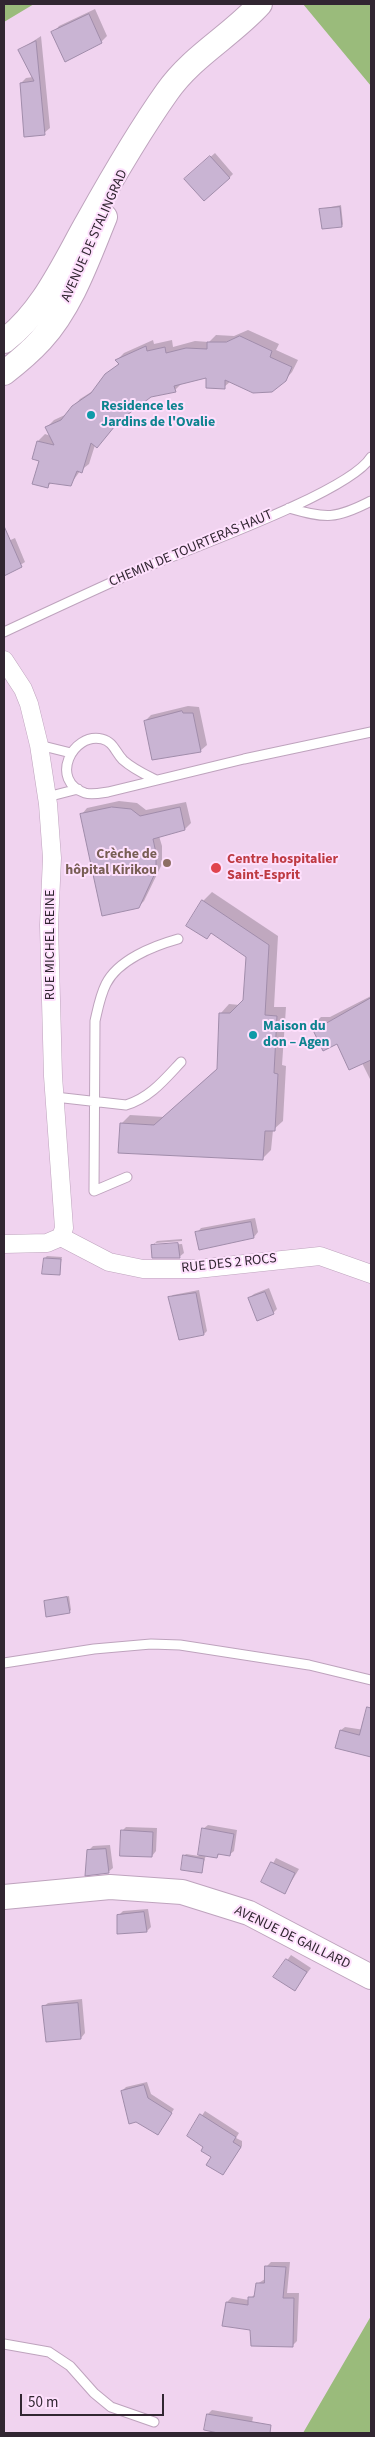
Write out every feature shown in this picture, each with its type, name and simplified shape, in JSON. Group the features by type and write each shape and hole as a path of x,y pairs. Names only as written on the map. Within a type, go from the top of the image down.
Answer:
{"main road":[{"name":"AVENUE DE STALINGRAD","path":"4,341 29,318 48,292 138,136 168,90 194,61 260,4"},
{"name":"AVENUE DE STALINGRAD","path":"4,373 41,340 57,319 86,265 138,136"},
{"name":"AVENUE DE GAILLARD","path":"4,1897 110,1887 182,1892 249,1913 371,1977"}],"street":[{"path":"4,359 28,340 48,313 51,307 51,297 48,292"},
{"name":"RUE MICHEL REINE","path":"4,660 23,690 39,745 47,796 52,858 49,925 55,1097 64,1228 61,1237"},
{"path":"4,1244 47,1243 61,1237"},
{"name":"RUE DES 2 ROCS","path":"61,1237 108,1262 143,1269 197,1269 320,1256 371,1274"}],"lane":[{"name":"CHEMIN DE TOURTERAS HAUT","path":"4,632 140,570 289,508 342,481 368,462 371,457"},
{"path":"289,508 316,516 334,516 371,501"},
{"path":"156,780 135,769 121,758 110,742 100,739 93,739 71,753 67,762 69,780 78,789 93,794 156,780 244,759 371,732"},
{"path":"39,745 71,753"},
{"path":"47,796 78,789"},
{"path":"127,1177 94,1191 95,1021 100,997 107,981 119,968 133,958 178,939"},
{"path":"55,1097 126,1105 136,1102 149,1094 181,1062"},
{"path":"4,1663 94,1649 151,1644 180,1645 309,1666 371,1680"},
{"path":"4,2344 49,2352 70,2366 94,2393 111,2407 154,2422"}],"green space":[{"path":"4,4 34,4 4,22"},
{"path":"303,4 371,4 371,86"},
{"path":"371,2316 371,2433 303,2433"}],"building":[{"path":"89,14 102,43 65,62 51,32"},
{"path":"36,41 45,135 24,137 20,83 34,81 18,50"},
{"path":"210,156 230,178 204,201 184,179"},
{"path":"340,207 342,227 322,229 319,209"},
{"name":"Residence les Jardins de l'Ovalie","path":"240,336 272,351 270,357 292,367 286,381 272,392 253,393 225,380 225,389 206,388 206,378 174,386 176,392 151,397 119,421 97,448 91,443 82,473 77,471 71,486 49,483 48,488 32,484 39,461 32,459 37,441 54,445 45,427 61,420 72,406 91,393 105,374 119,364 115,360 146,346 147,351 165,347 166,353 186,348 207,349 207,342 226,342"},
{"path":"4,526 22,567 4,576"},
{"path":"182,711 183,713 193,713 201,752 152,760 144,721"},
{"path":"112,807 131,809 140,816 180,807 185,830 153,839 156,853 156,871 139,908 102,916 80,814"},
{"name":"Maison du don – Agen","path":"202,900 269,945 265,1015 277,1016 274,1073 278,1074 275,1131 265,1131 263,1160 118,1153 120,1123 154,1125 217,1069 219,1013 230,1013 243,1000 246,957 211,933 207,939 186,926"},
{"path":"371,998 371,1060 349,1070 337,1044 323,1051 311,1026 321,1026"},
{"path":"251,1222 254,1238 199,1250 195,1232"},
{"path":"178,1243 180,1258 152,1258 151,1245"},
{"path":"44,1258 61,1259 60,1275 42,1274"},
{"path":"265,1292 274,1314 257,1321 248,1298"},
{"path":"196,1293 204,1335 179,1340 168,1297"},
{"path":"67,1597 70,1613 46,1617 44,1601"},
{"path":"367,1707 371,1708 371,1757 335,1748 340,1730 359,1735"},
{"path":"202,1828 234,1834 230,1856 218,1854 217,1858 198,1855"},
{"path":"121,1830 153,1832 152,1857 120,1856"},
{"path":"106,1849 109,1873 85,1876 87,1850"},
{"path":"183,1855 204,1859 202,1873 181,1870"},
{"path":"271,1862 295,1873 285,1894 261,1882"},
{"path":"144,1912 147,1932 117,1934 117,1915"},
{"path":"286,1959 307,1972 295,1991 273,1977"},
{"path":"78,2003 81,2039 46,2042 42,2006"},
{"path":"144,2085 148,2098 172,2113 158,2135 136,2122 129,2124 121,2091"},
{"path":"200,2114 236,2137 233,2142 241,2147 223,2175 206,2165 211,2157 201,2151 203,2147 187,2136"},
{"path":"265,2266 286,2267 283,2298 294,2298 293,2347 251,2346 250,2330 222,2326 226,2302 248,2305 248,2297 254,2297 256,2283 264,2283"},
{"path":"207,2414 271,2425 270,2433 218,2433 204,2430"}],"place":[{"name":"Residence les Jardins de l'Ovalie","path":"91,415"},
{"name":"Crèche de hôpital Kirikou","path":"167,863"},
{"name":"Centre hospitalier Saint-Esprit","path":"216,868"},
{"name":"Maison du don – Agen","path":"253,1035"}]}
